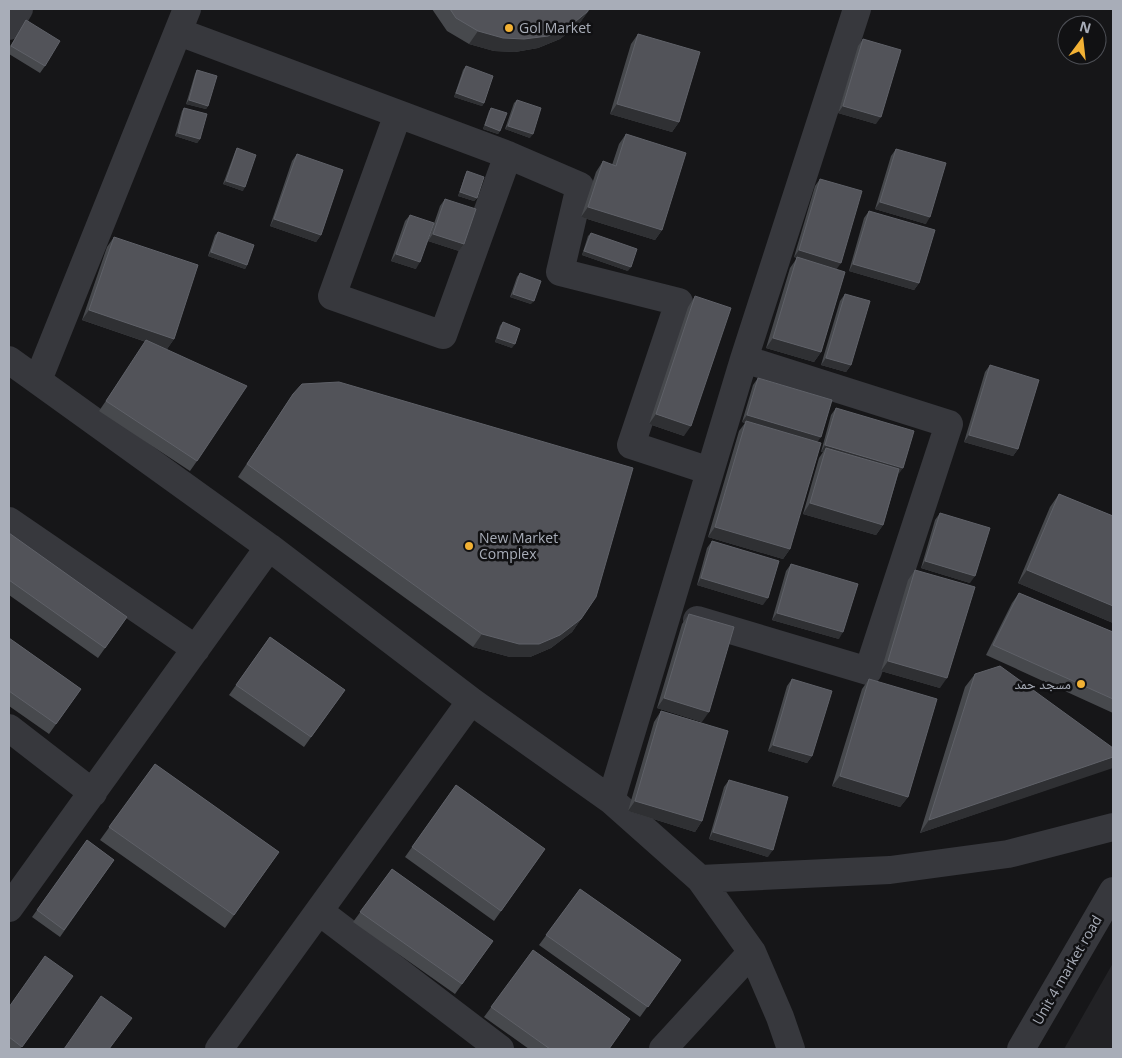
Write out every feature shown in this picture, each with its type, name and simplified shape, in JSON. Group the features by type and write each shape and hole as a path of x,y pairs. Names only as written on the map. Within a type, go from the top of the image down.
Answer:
{"street":[{"path":"9,26 19,9"},
{"path":"611,800 744,359 857,9"},
{"path":"38,380 183,20 398,114 508,155 580,186 560,272 679,302 631,445 710,471"},
{"path":"398,114 332,296 443,335 508,155"},
{"path":"669,611 868,671 949,424 744,359"},
{"path":"9,360 269,548 472,701 611,800 700,879 752,952 780,1017 790,1049"},
{"path":"9,521 196,649"},
{"path":"9,908 269,548"},
{"path":"221,1049 472,701"},
{"path":"9,728 93,793"},
{"path":"700,879 890,870 1008,854 1113,827"},
{"name":"Unit 4 market road","path":"1022,1049 1113,891"},
{"path":"320,912 500,1049"},
{"path":"663,1049 752,952"}],"shaded area":[{"path":"1113,963 1113,1049 1064,1049"}],"building":[{"name":"Gol Market","path":"450,9 589,9 570,26 548,36 524,39 503,38 478,31 456,18"},
{"path":"26,20 60,41 45,66 11,46"},
{"path":"638,34 700,52 679,122 617,104"},
{"path":"863,39 901,50 881,117 843,106"},
{"path":"466,66 493,76 484,103 456,93"},
{"path":"197,70 217,76 208,106 189,100"},
{"path":"517,100 541,108 533,134 508,126"},
{"path":"184,108 207,114 200,139 178,133"},
{"path":"491,108 507,113 500,131 485,125"},
{"path":"626,134 686,153 662,230 588,207 603,161 616,166"},
{"path":"237,148 256,155 245,187 226,181"},
{"path":"896,149 946,163 930,217 880,202"},
{"path":"297,154 343,170 321,235 274,219"},
{"path":"467,171 484,177 477,198 460,192"},
{"path":"820,179 862,191 841,263 799,250"},
{"path":"445,199 476,209 464,244 433,234"},
{"path":"869,211 935,230 919,283 853,264"},
{"path":"410,215 434,223 420,262 396,254"},
{"path":"218,232 254,245 247,265 211,252"},
{"path":"591,233 637,249 631,267 584,251"},
{"path":"114,237 198,265 174,339 89,310"},
{"path":"797,257 845,272 821,352 773,338"},
{"path":"520,273 541,281 534,301 513,294"},
{"path":"845,294 870,301 851,365 826,358"},
{"path":"695,296 731,308 691,426 656,414"},
{"path":"503,322 520,329 515,344 497,338"},
{"path":"146,340 247,386 197,461 106,401"},
{"path":"990,365 1039,380 1018,449 969,435"},
{"path":"758,378 832,400 821,437 747,415"},
{"name":"New Market Complex","path":"339,382 633,468 596,597 581,619 560,635 539,644 519,644 482,634 247,464 293,394 302,384"},
{"path":"836,408 914,431 903,468 825,445"},
{"path":"746,421 821,443 790,549 715,527"},
{"path":"826,448 899,469 883,525 810,503"},
{"path":"1059,494 1113,516 1113,606 1027,570"},
{"path":"940,513 990,528 975,576 925,561"},
{"path":"9,533 127,617 105,648 9,580"},
{"path":"712,541 779,561 768,598 701,578"},
{"path":"791,564 858,584 843,632 777,613"},
{"path":"915,570 975,587 947,678 888,661"},
{"name":"مسجد حمد","path":"1019,593 1113,632 1113,699 993,645"},
{"path":"689,614 734,627 709,712 664,698"},
{"path":"270,637 345,690 311,737 236,685"},
{"path":"9,638 81,689 56,724 9,691"},
{"path":"1000,666 1113,748 1113,757 929,820 975,674"},
{"path":"792,679 832,691 812,756 773,745"},
{"path":"869,679 937,699 908,797 840,776"},
{"path":"661,711 728,731 702,821 635,801"},
{"path":"155,764 279,852 234,915 109,827"},
{"path":"729,780 788,797 773,850 713,832"},
{"path":"456,785 545,849 501,911 412,847"},
{"path":"87,840 114,860 64,930 37,910"},
{"path":"392,869 493,941 462,984 360,912"},
{"path":"580,889 681,960 648,1007 546,935"},
{"path":"533,950 630,1019 609,1049 550,1049 491,1007"},
{"path":"45,956 73,976 22,1047 9,1037 9,1007"},
{"path":"101,996 132,1018 109,1049 64,1049"}],"place":[{"name":"Gol Market","path":"509,28"},
{"name":"New Market Complex","path":"469,546"},
{"name":"مسجد حمد","path":"1081,684"}]}
